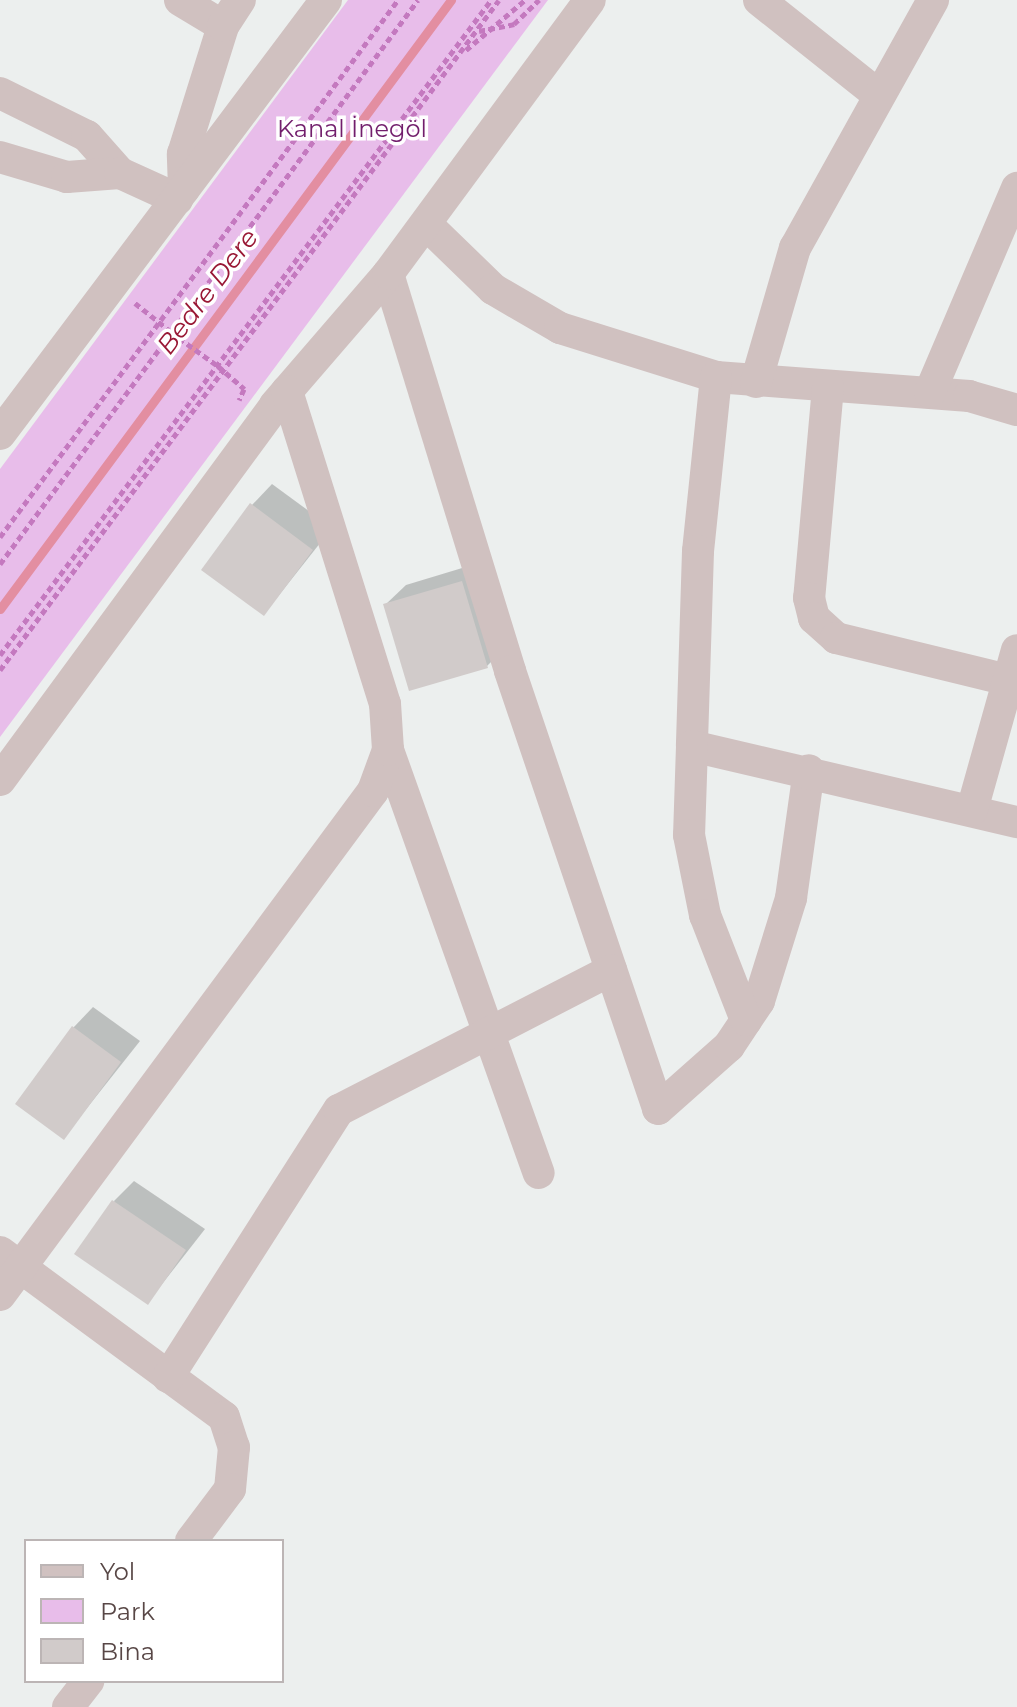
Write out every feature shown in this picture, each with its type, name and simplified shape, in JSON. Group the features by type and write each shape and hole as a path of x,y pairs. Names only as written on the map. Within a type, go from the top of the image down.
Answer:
{"street":[{"path":"180,0 232,13 183,154 181,194"},
{"path":"0,434 326,0"},
{"path":"0,780 287,391 388,274 590,0"},
{"path":"759,0 877,94"},
{"path":"756,382 795,248 877,94 933,0"},
{"path":"0,93 87,136 120,173"},
{"path":"0,157 67,177 120,173 181,194"},
{"path":"930,392 1017,188"},
{"path":"426,224 493,289 560,328 716,377 930,392 1017,410"},
{"path":"388,274 658,1109 729,1046 746,1020 791,898 809,770"},
{"path":"716,377 698,551 689,835 705,915 746,1020"},
{"path":"828,387 809,598 814,618 836,638 1013,665 972,810"},
{"path":"287,391 385,704 388,750 539,1173"},
{"path":"692,746 809,770 1017,822"},
{"path":"0,1295 10,1260 373,791 388,750"},
{"path":"168,1377 339,1110 611,970"},
{"path":"10,1260 224,1417 234,1447 230,1489 192,1539"},
{"path":"68,1707 86,1683"}],"path":[{"path":"0,537 162,324 398,0"},
{"path":"408,0 409,12"},
{"path":"0,564 418,0"},
{"path":"0,655 491,0"},
{"path":"0,670 499,0"},
{"path":"462,53 525,0"},
{"path":"466,33 514,24 539,0"},
{"path":"112,285 218,366"}],"green space":[{"name":"Kanal İnegöl","path":"348,0 548,0 0,737 0,469"}],"building":[{"path":"250,503 313,550 264,616 201,570"},
{"path":"462,581 488,668 409,691 383,604"},
{"path":"72,1026 121,1062 64,1140 15,1104"},
{"path":"112,1200 186,1250 148,1305 74,1254"}],"waterway":[{"name":"Bedre Dere","path":"0,609 451,0"}]}
